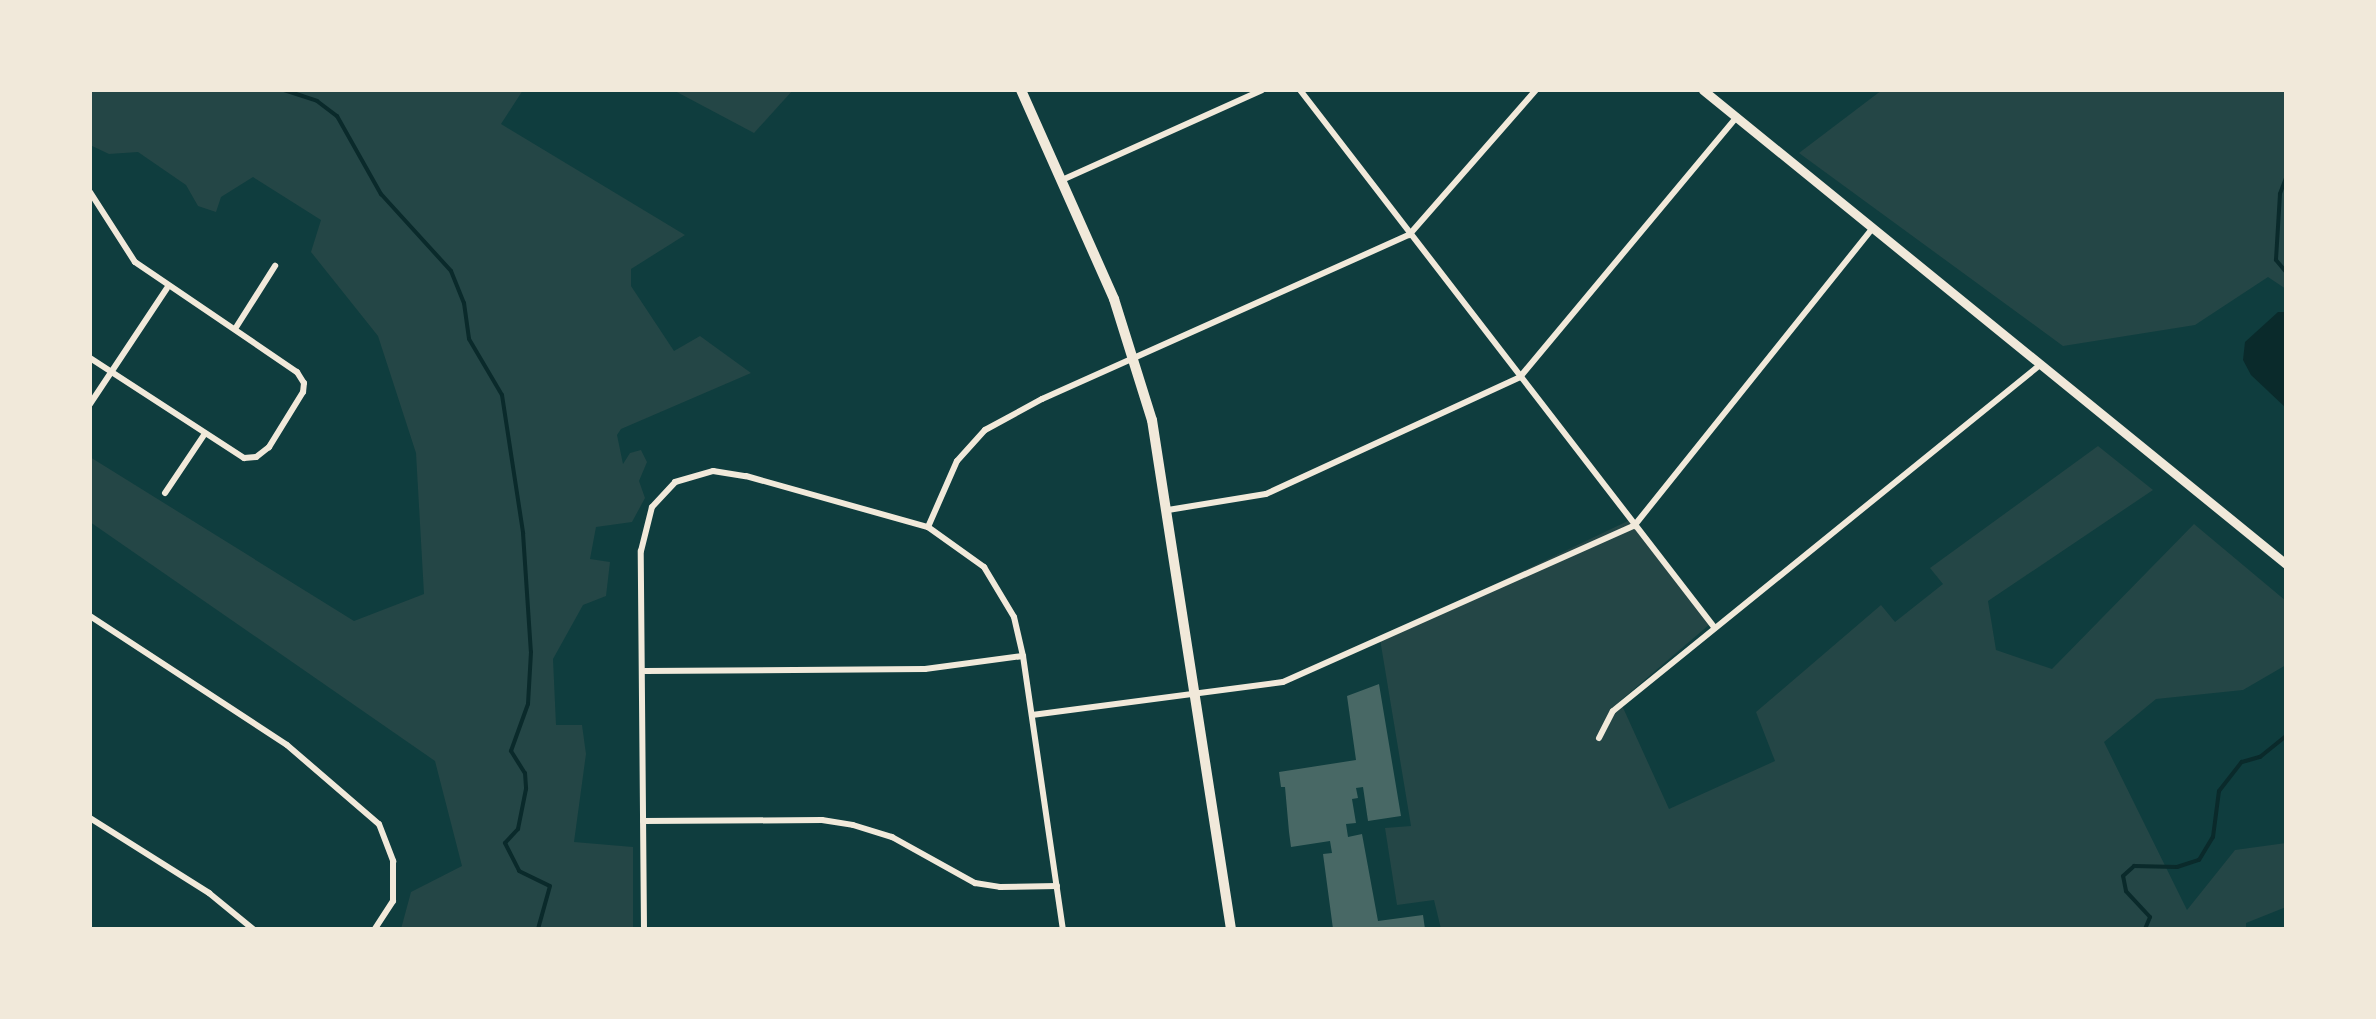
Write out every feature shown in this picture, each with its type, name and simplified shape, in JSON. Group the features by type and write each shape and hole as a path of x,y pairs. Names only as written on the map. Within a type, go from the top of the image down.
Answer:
{"main road":[{"path":"1021,90 1114,299 1152,420 1231,929"},
{"path":"1703,90 2286,564"}],"street":[{"path":"1062,180 1262,90"},
{"path":"1300,90 1714,627"},
{"path":"928,527 957,461 985,430 1042,399 1409,235 1536,90"},
{"path":"1168,510 1266,494 1520,377 1737,118"},
{"path":"90,192 122,247 167,288 236,329 297,372 304,383 303,392 269,447 256,458 232,453 90,358"},
{"path":"1032,715 1196,696 1301,676 1634,526 1873,228"},
{"path":"236,329 275,266"},
{"path":"90,404 167,288"},
{"path":"1598,738 1613,710 2040,364"},
{"path":"165,493 204,435"},
{"path":"644,929 645,670 641,551 652,507 674,482 713,472 746,476 928,527 984,567 1014,617 1064,929"},
{"path":"90,616 288,745 379,824 392,861 393,901 375,929"},
{"path":"645,670 925,669 1022,656"},
{"path":"90,818 208,893 254,929"},
{"path":"643,820 822,820 892,836 975,882 1000,888 1057,886"}],"shaded area":[{"path":"90,90 523,90 501,124 685,235 631,269 631,286 674,351 700,336 751,373 621,429 617,435 623,464 630,453 641,450 647,462 639,481 645,498 632,522 596,527 590,559 610,562 606,596 583,605 553,659 556,725 582,725 586,754 574,842 633,847 633,929 401,929 411,892 462,866 435,761 90,522 90,457 354,621 424,594 416,453 378,336 311,252 321,220 253,177 221,197 216,212 198,206 186,185 138,152 109,154 90,145"},
{"path":"673,90 793,90 754,133"},
{"path":"1882,90 2286,90 2286,289 2268,277 2195,325 2063,346 1799,153"},
{"path":"2278,312 2286,312 2286,408 2251,375 2243,360 2245,342"},
{"path":"2098,446 2153,490 1988,601 1996,650 2052,669 2194,524 2286,601 2286,665 2243,690 2156,699 2104,742 2187,910 2235,850 2286,843 2286,907 2246,923 2246,929 1441,929 1434,900 1397,905 1385,828 1411,826 1380,639 1632,519 1710,624 1620,701 1669,809 1775,761 1756,712 1881,605 1895,622 1943,584 1930,568"}],"building":[{"path":"1379,684 1401,816 1368,821 1363,787 1356,788 1358,798 1352,799 1356,823 1346,824 1348,837 1362,834 1378,921 1423,915 1425,929 1333,929 1323,854 1332,853 1330,841 1291,847 1285,787 1281,787 1279,772 1356,760 1347,696"}],"waterway":[{"path":"284,90 317,101 337,116 381,194 451,271 464,303 469,339 502,395 523,533 531,652 528,704 511,751 525,773 526,789 518,829 505,843 519,871 550,886 538,929"},
{"path":"2286,178 2280,194 2276,260 2286,272"},
{"path":"2145,929 2150,917 2126,891 2123,876 2134,866 2177,867 2199,860 2213,837 2219,791 2242,762 2260,757 2286,736"}]}
